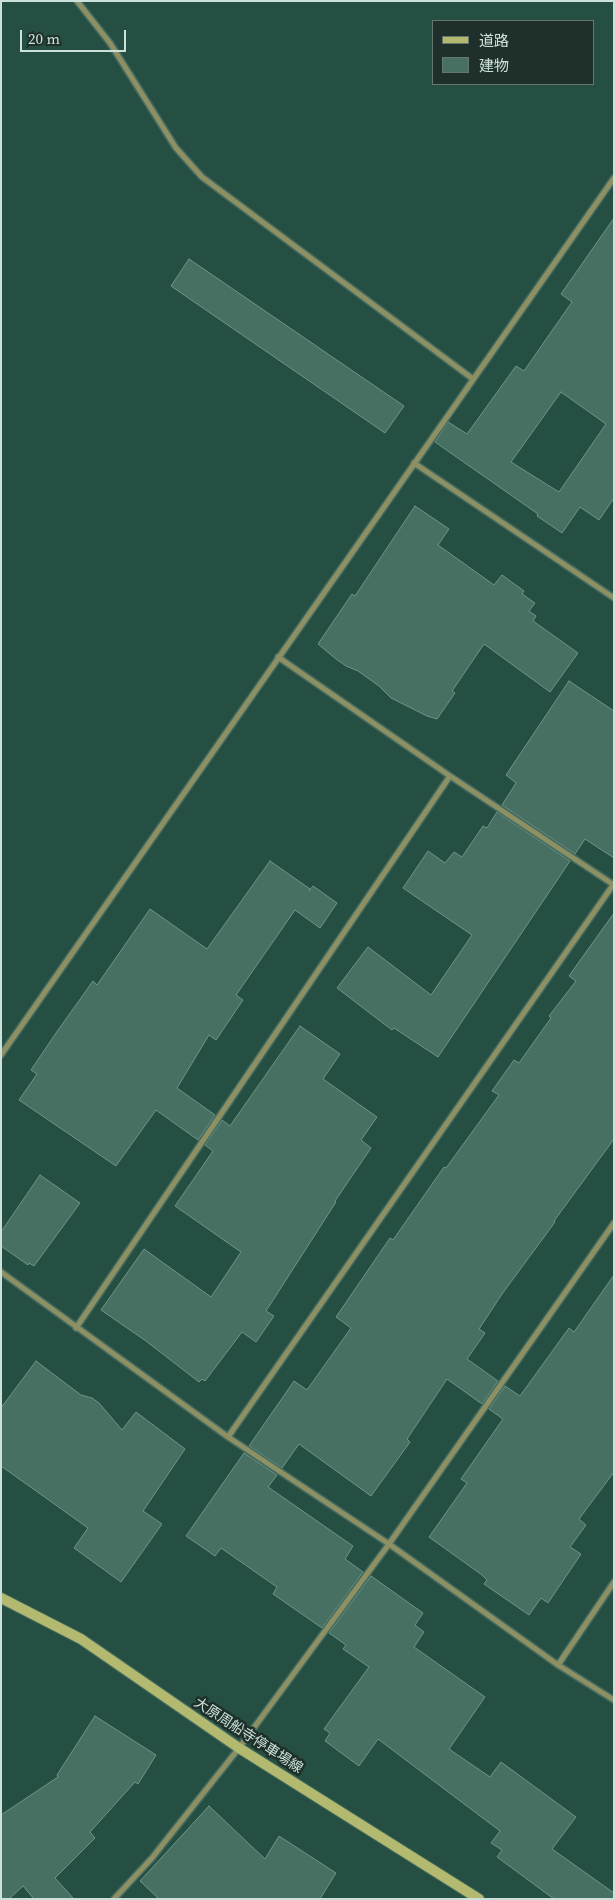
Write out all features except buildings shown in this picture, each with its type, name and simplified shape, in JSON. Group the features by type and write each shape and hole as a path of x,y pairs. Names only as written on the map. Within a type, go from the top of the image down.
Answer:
{"main road":[{"name":"大原周船寺停車場線","path":"1,1598 81,1638 239,1748 479,1899"}],"street":[{"path":"77,1 110,42 176,148 202,177 474,379"},
{"path":"1,1055 614,178"},
{"path":"414,463 614,598"},
{"path":"228,1438 614,885 450,776 278,657"},
{"path":"76,1328 450,776"},
{"path":"114,1899 152,1858 239,1748 389,1544 614,1223"},
{"path":"1,1272 228,1438 389,1544 558,1664 614,1700"},
{"path":"558,1664 614,1582"}]}
